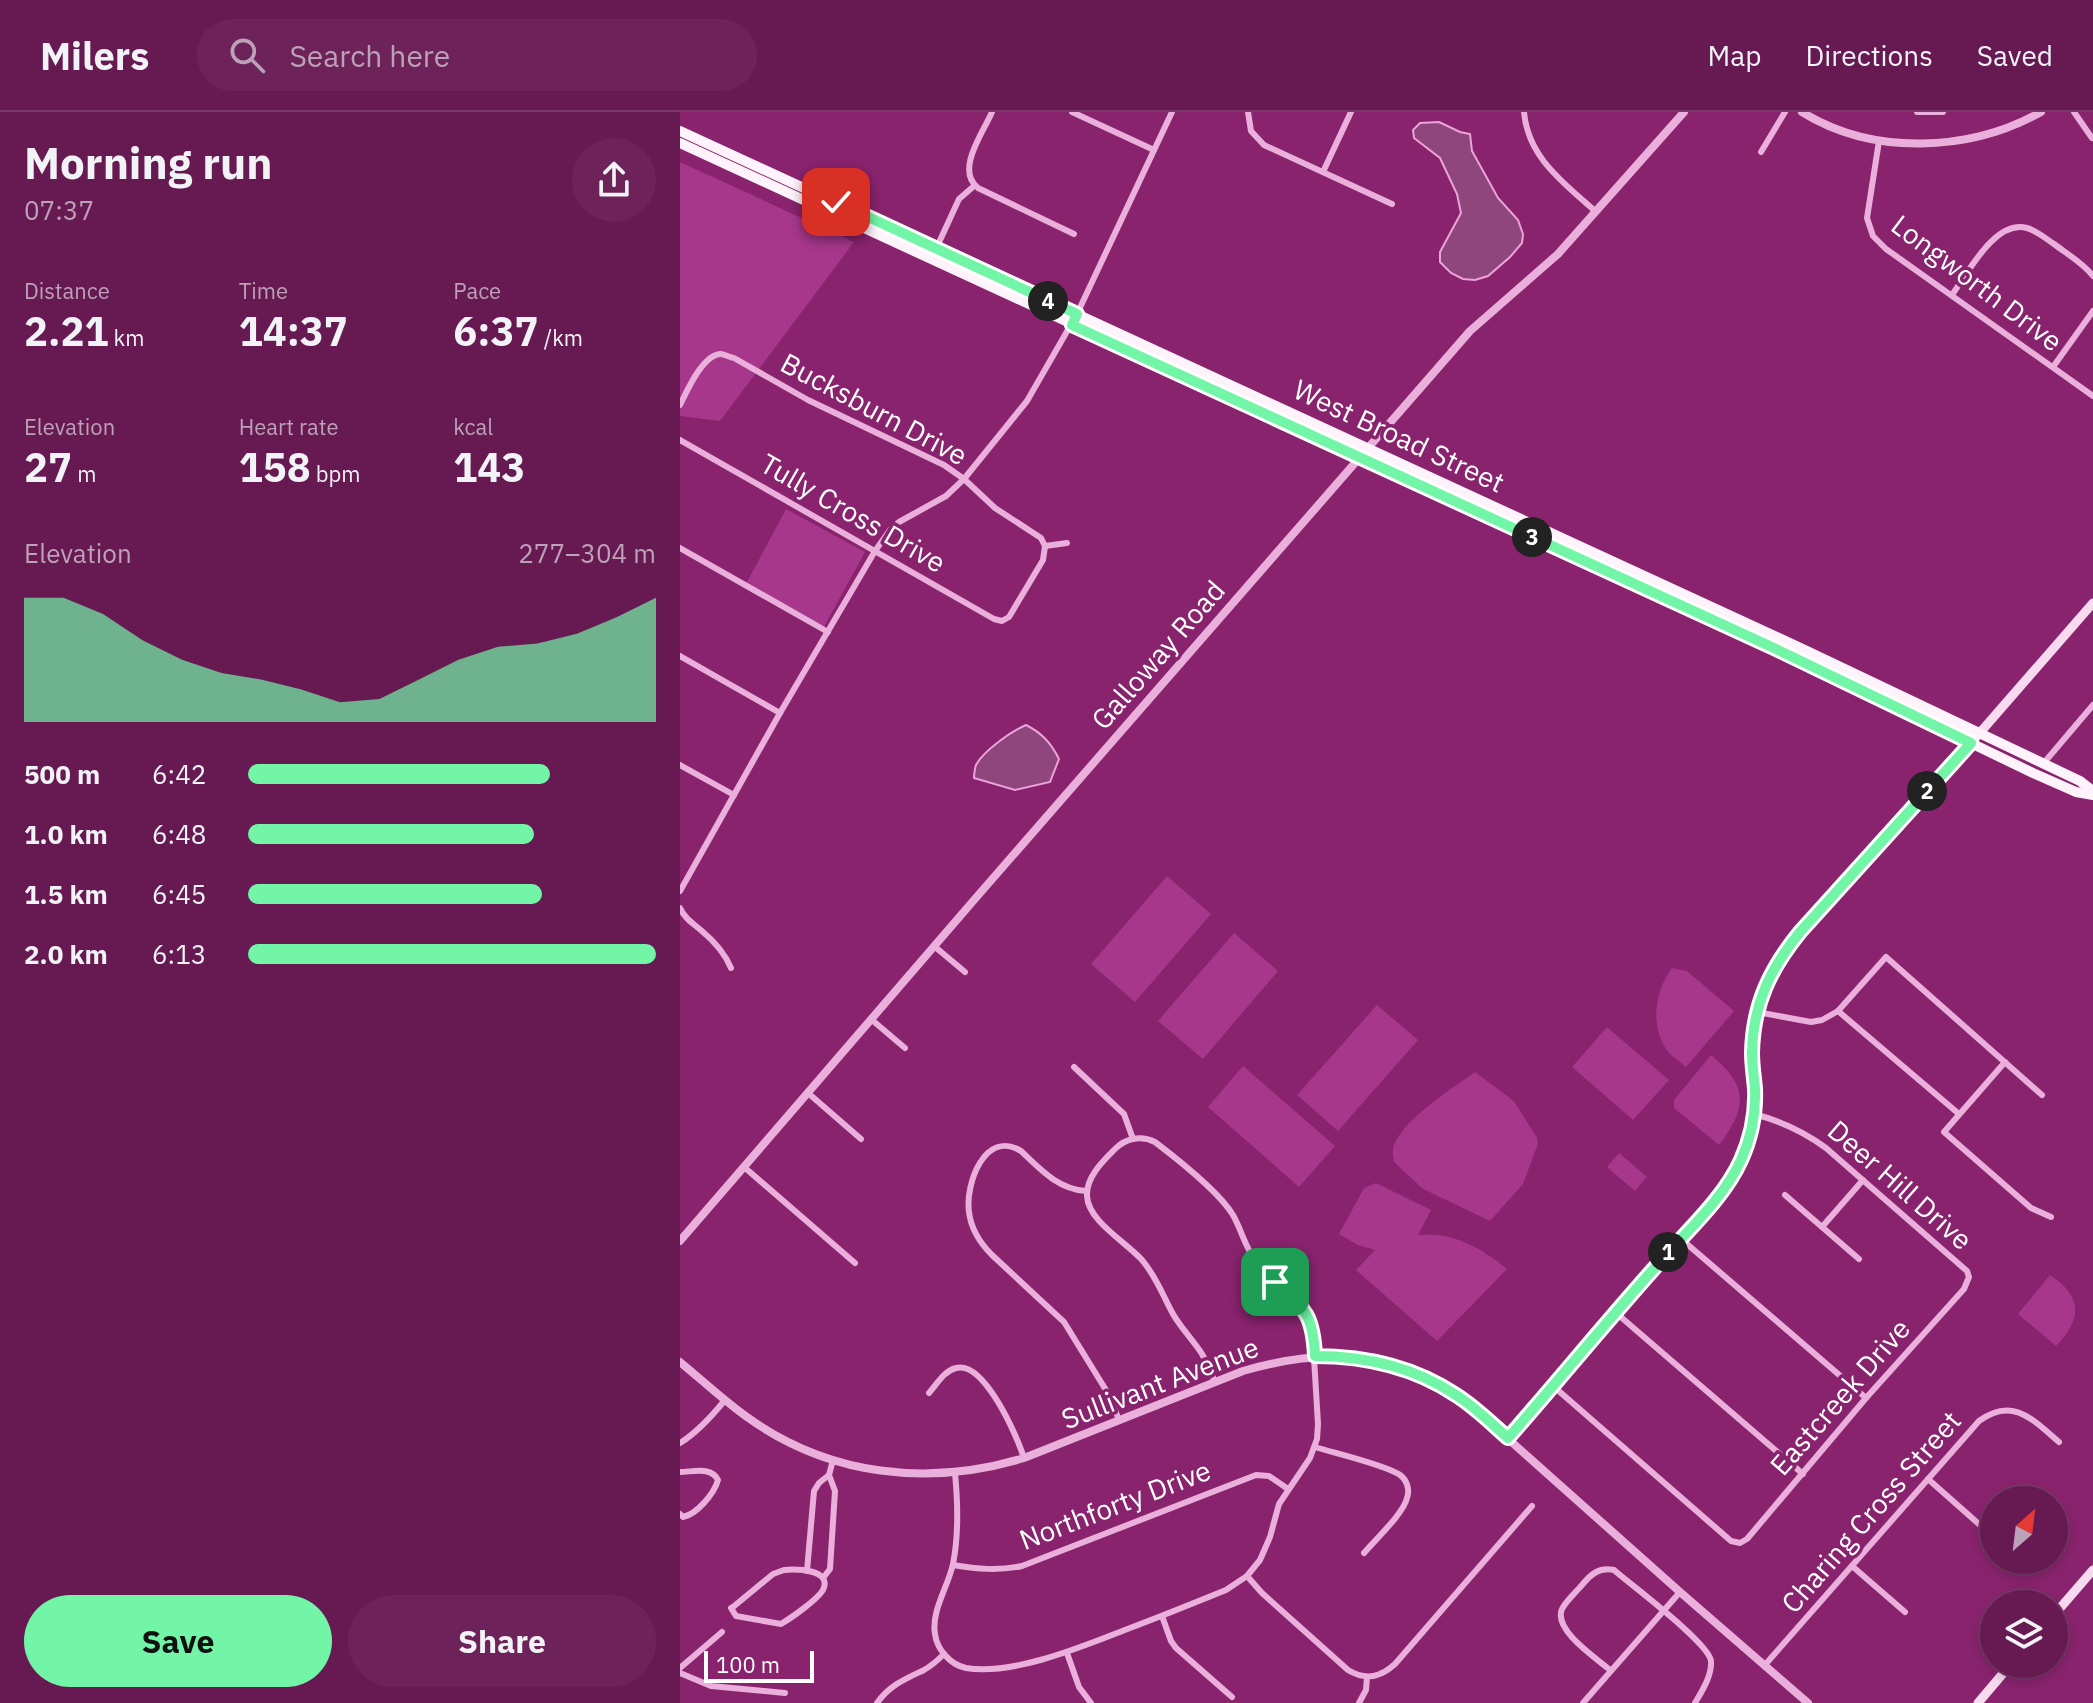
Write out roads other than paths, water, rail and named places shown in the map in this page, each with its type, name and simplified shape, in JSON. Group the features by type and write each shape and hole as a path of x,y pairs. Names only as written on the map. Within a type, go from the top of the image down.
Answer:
{"main road":[{"name":"West Broad Street","path":"680,131 936,249 1360,458 1975,739 2043,764 2080,781 2093,793"},
{"name":"West Broad Street","path":"680,143 1368,449 1807,651 2076,792 2093,793"},
{"path":"1975,739 2093,603"},
{"path":"2068,1599 2093,1570"},
{"path":"1978,1703 1999,1678"}],"street":[{"path":"992,112 967,169 969,179 974,186 1074,234"},
{"path":"1072,112 1154,150"},
{"path":"680,891 875,551 899,522 946,496 964,479 1027,401 1074,319 1172,112"},
{"path":"1248,112 1253,135 1264,145 1392,204"},
{"path":"1323,172 1351,112"},
{"path":"1524,112 1535,149 1544,162 1554,175 1596,212"},
{"name":"Galloway Road","path":"680,1241 1470,331 1558,254 1684,112"},
{"path":"1761,152 1785,112"},
{"path":"1802,112 1824,124 1879,141 1943,142 2007,129 2041,112"},
{"path":"1917,112 1943,112"},
{"path":"2074,112 2092,138"},
{"name":"Longworth Drive","path":"1879,141 1867,218 1873,236 1886,249 2093,396"},
{"path":"936,249 959,199 974,186"},
{"path":"1952,295 1993,238 2007,229 2023,227 2038,233 2093,276"},
{"path":"2053,367 2093,311"},
{"name":"Bucksburn Drive","path":"680,405 703,364 713,356 722,354 734,358 808,400 944,465 995,508 1041,538 1045,546"},
{"name":"Tully Cross Drive","path":"680,440 994,619 1005,620 1017,606 1043,560 1045,546"},
{"path":"1045,546 1067,543"},
{"path":"680,548 828,632"},
{"path":"680,656 780,713"},
{"path":"2043,764 2093,705"},
{"path":"1508,1438 1734,1175 1751,1132 1755,1090 1752,1050 1757,1012 1769,976 1783,952 1975,739"},
{"path":"680,765 734,795"},
{"path":"680,872 688,877"},
{"path":"680,908 687,919 726,956 731,968"},
{"path":"934,946 965,972"},
{"path":"1757,1012 1811,1022 1822,1020 1838,1011 1883,958 1888,958 2042,1095"},
{"path":"1838,1011 1959,1114"},
{"path":"872,1020 905,1048"},
{"path":"2005,1062 1944,1132 2031,1208 2051,1217"},
{"path":"1074,1067 1124,1114 1133,1139"},
{"path":"808,1093 861,1139"},
{"name":"Deer Hill Drive","path":"1754,1114 1808,1135 1957,1262 1969,1277"},
{"path":"955,1473 958,1525 953,1565 935,1622 935,1634 944,1654 966,1668 1019,1664 1067,1653 1162,1616 1226,1590 1247,1576 1265,1551 1275,1513 1315,1447 1318,1424 1312,1325 1306,1313 1256,1261 1227,1206 1165,1150 1149,1139 1133,1139 1120,1144 1094,1174 1086,1191 1088,1205 1096,1217 1142,1260 1156,1279 1174,1316 1202,1355 1215,1382"},
{"path":"1086,1191 1063,1186 1021,1151 1000,1146 989,1151 976,1171 970,1185 969,1215 974,1231 992,1255 1064,1322 1109,1395 1119,1420"},
{"path":"744,1167 855,1263"},
{"path":"1822,1227 1863,1180"},
{"path":"1785,1195 1859,1259"},
{"path":"1680,1238 1866,1398"},
{"name":"Eastcreek Drive","path":"1553,1386 1731,1541 1740,1543 1747,1539 1866,1398 1964,1289 1969,1277"},
{"path":"1615,1312 1803,1474"},
{"name":"Sullivant Avenue","path":"680,1362 748,1418 801,1448 833,1460 892,1473 955,1473 1024,1458 1266,1364 1315,1356 1366,1359 1407,1370 1455,1394 1508,1438 1808,1703"},
{"path":"929,1393 951,1370 963,1367 973,1370 981,1377 1009,1422 1024,1458"},
{"path":"680,1443 708,1421 725,1400"},
{"name":"Charing Cross Street","path":"1764,1666 1979,1421 1997,1411 2018,1411 2059,1442"},
{"path":"1315,1447 1388,1469 1404,1480 1408,1492 1404,1504 1364,1553"},
{"path":"823,1578 830,1569 835,1491 829,1475 833,1460"},
{"path":"680,1472 711,1472 718,1480 715,1489 692,1515 683,1517 680,1514"},
{"path":"807,1571 814,1491 829,1475"},
{"name":"Northforty Drive","path":"953,1565 980,1570 1022,1566 1256,1475 1269,1476 1288,1489"},
{"path":"1928,1479 1980,1525"},
{"path":"1247,1576 1348,1670 1367,1677 1380,1675 1395,1664 1532,1506"},
{"path":"1852,1566 1905,1612"},
{"path":"1610,1670 1565,1631 1560,1612 1587,1579 1603,1569 1614,1570 1698,1640 1709,1656 1709,1675 1695,1703"},
{"path":"784,1570 807,1571 823,1578 822,1592 781,1624 741,1618 732,1610 773,1574 784,1570"},
{"path":"1583,1703 1680,1592"},
{"path":"1162,1616 1176,1648 1232,1697"},
{"path":"722,1632 680,1671 711,1686 785,1693"},
{"path":"1067,1653 1079,1687 1091,1703"},
{"path":"877,1703 891,1687 925,1669 944,1654"},
{"path":"1359,1703 1366,1690 1367,1677"}]}
